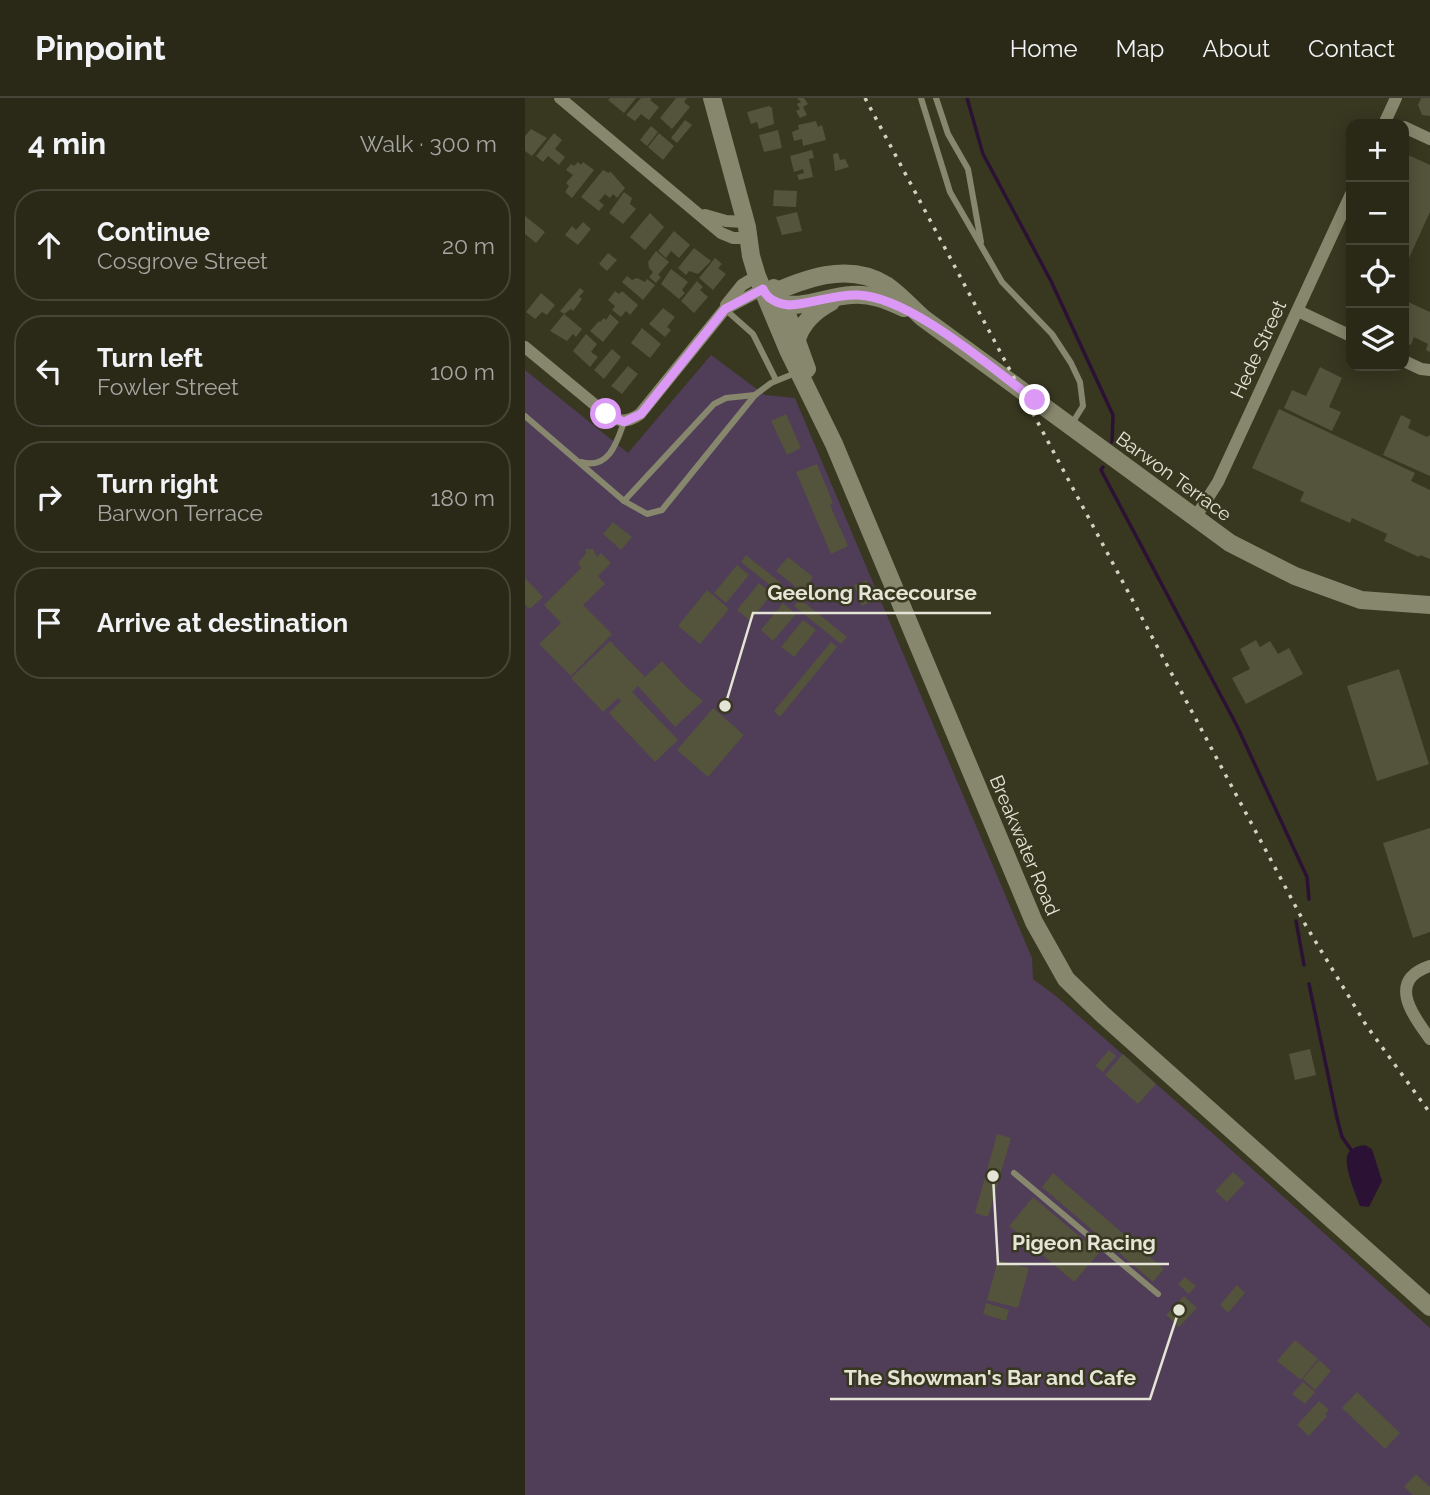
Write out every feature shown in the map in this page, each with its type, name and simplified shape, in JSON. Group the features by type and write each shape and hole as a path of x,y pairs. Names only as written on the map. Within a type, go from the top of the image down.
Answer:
{"street":[{"path":"560,98 698,212 748,231"},
{"path":"712,98 748,231 803,370"},
{"path":"1390,119 1396,98"},
{"path":"1409,129 1430,139"},
{"name":"Hede Street","path":"1195,518 1218,482 1346,205"},
{"name":"Barwon Terrace","path":"769,289 824,274 862,276 888,287 923,318 1230,543 1295,576 1361,600 1430,605"},
{"path":"525,347 606,414 624,422 641,414 725,309 769,289"},
{"path":"769,289 797,339 803,370"},
{"name":"Barwon Terrace","path":"769,289 796,305 855,294 884,300 923,318"},
{"path":"797,339 803,326 819,310 838,299 855,294"},
{"path":"1298,311 1346,334"},
{"path":"1409,363 1430,370"},
{"name":"Breakwater Road","path":"803,370 1034,922 1066,979 1430,1307"},
{"path":"1430,966 1419,970 1410,979 1406,995 1407,1005 1430,1039"}],"lane":[{"path":"921,98 950,192 1002,282 1044,324 1071,363 1080,382 1083,399 1081,411 1070,427"},
{"path":"936,98 949,134 968,169 981,246"},
{"path":"725,309 753,334 776,380"},
{"path":"525,416 624,501 647,514 662,510 755,395 776,380 803,370"},
{"path":"624,501 706,410 726,398 755,395"},
{"path":"580,462 592,464 603,460 615,448 624,422"},
{"path":"1014,1172 1158,1294"}],"shaded area":[{"path":"711,355 765,395 795,398 1032,958 1033,979 1210,1131 1430,1328 1430,1495 525,1495 525,370 628,453"},
{"path":"1365,1145 1372,1149 1382,1181 1369,1207 1360,1206 1347,1163 1351,1150"}],"building":[{"path":"636,98 624,113 608,100"},
{"path":"641,98 652,98 650,100 659,107 649,120 641,114 635,121 626,115"},
{"path":"676,98 687,98 684,102 690,107 672,129 660,118"},
{"path":"797,98 804,98 808,104 803,107 807,115 800,118 796,111 800,109 797,104 801,102"},
{"path":"1421,98 1430,98 1430,116 1422,115 1418,105"},
{"path":"769,106 772,108 774,124 759,129 757,122 751,124 747,112"},
{"path":"685,120 692,125 677,143 671,138"},
{"path":"816,121 818,127 822,125 826,140 803,146 802,139 794,141 792,132 799,129 798,125"},
{"path":"651,126 658,132 647,146 640,140"},
{"path":"531,129 547,138 532,156 525,151 525,136"},
{"path":"778,130 782,148 764,152 759,135"},
{"path":"554,133 562,140 555,149 565,157 559,165 548,156 543,162 536,156"},
{"path":"659,133 674,146 663,160 648,147"},
{"path":"812,150 814,158 809,159 813,177 799,180 797,175 804,173 803,169 794,172 790,156"},
{"path":"838,153 840,160 845,159 849,167 835,171 833,154"},
{"path":"1409,155 1430,165 1430,212 1409,258"},
{"path":"578,162 581,165 583,162 594,170 572,198 565,192 569,186 566,183 573,175 566,170 571,164 574,166"},
{"path":"603,170 609,173 610,171 625,188 617,198 613,194 610,198 605,194 599,201 604,205 599,211 581,197"},
{"path":"774,190 797,191 796,207 773,206"},
{"path":"624,192 632,198 630,204 636,209 623,224 609,213"},
{"path":"797,212 802,231 782,235 776,217"},
{"path":"650,213 664,227 645,250 630,237"},
{"path":"525,216 545,232 536,243 525,234"},
{"path":"583,222 591,229 578,245 565,235 572,226 576,230"},
{"path":"674,231 690,245 679,258 671,251 666,258 658,251"},
{"path":"694,248 711,261 698,274 689,271 686,275 678,268"},
{"path":"656,251 669,262 658,275 661,277 656,283 649,277 653,272 648,262"},
{"path":"608,253 617,260 607,271 599,264"},
{"path":"715,258 722,264 718,268 726,274 713,290 699,278"},
{"path":"671,269 688,282 682,290 685,293 679,299 661,284"},
{"path":"627,276 632,280 637,278 645,282 647,279 655,285 643,300 622,282"},
{"path":"697,281 703,287 700,290 708,297 694,313 681,301"},
{"path":"580,288 584,291 579,297 582,299 573,311 571,309 564,314 560,311"},
{"path":"615,291 619,294 622,291 638,305 630,315 626,311 621,317 612,310 615,306 608,300"},
{"path":"541,293 555,305 547,315 542,312 535,319 526,312"},
{"path":"1409,302 1430,312 1430,352 1426,350 1428,344 1414,337 1411,345"},
{"path":"663,308 675,317 667,327 671,330 665,337 649,324"},
{"path":"564,314 582,329 576,337 573,334 567,341 550,331"},
{"path":"610,314 619,322 603,342 590,331"},
{"path":"642,328 661,344 650,358 631,343"},
{"path":"586,334 597,344 591,352 598,357 590,367 573,351"},
{"path":"612,349 621,357 604,379 594,370"},
{"path":"628,366 638,374 622,394 611,386"},
{"path":"1320,367 1342,378 1329,407 1341,412 1332,431 1284,408 1292,390 1306,396"},
{"path":"1279,409 1415,473 1411,481 1430,490 1430,559 1420,555 1419,557 1384,541 1387,534 1352,518 1350,523 1300,501 1304,492 1252,468"},
{"path":"786,414 801,448 787,455 771,421"},
{"path":"1401,415 1411,420 1408,428 1427,437 1430,435 1430,476 1383,455"},
{"path":"817,464 833,503 830,505 848,546 831,554 796,472"},
{"path":"613,522 632,537 621,550 603,534"},
{"path":"586,549 593,549 597,557 601,553 611,563 598,576 605,584 583,605 612,634 571,676 539,644 561,623 544,605 581,568 578,563"},
{"path":"746,555 781,583 776,590 741,562"},
{"path":"788,557 813,577 802,592 776,571"},
{"path":"737,565 749,575 726,603 714,593"},
{"path":"525,578 543,597 530,609 525,605"},
{"path":"867,580 875,600 862,606 854,585"},
{"path":"759,583 772,594 750,621 737,610"},
{"path":"707,590 729,609 700,644 678,626"},
{"path":"800,599 847,637 841,644 794,606"},
{"path":"783,603 796,614 773,641 761,630"},
{"path":"803,620 816,630 794,657 781,647"},
{"path":"1256,640 1260,647 1270,641 1278,654 1289,648 1303,674 1246,704 1232,678 1250,669 1240,649"},
{"path":"610,641 645,677 662,661 703,701 675,727 638,686 632,692 678,740 655,762 609,713 621,701 618,698 603,712 571,678"},
{"path":"831,642 837,647 780,717 774,711"},
{"path":"1399,669 1429,764 1377,781 1347,686"},
{"path":"713,708 744,735 708,777 677,750"},
{"path":"1430,828 1430,932 1413,938 1383,843"},
{"path":"1310,1049 1316,1075 1295,1080 1289,1054"},
{"path":"1109,1050 1116,1056 1103,1072 1095,1066"},
{"path":"1123,1054 1156,1084 1138,1104 1105,1075"},
{"path":"997,1134 1011,1138 988,1217 975,1213"},
{"path":"1233,1172 1245,1183 1227,1202 1215,1191"},
{"path":"1053,1173 1164,1269 1153,1282 1042,1187"},
{"path":"1033,1197 1099,1253 1074,1282 1009,1226"},
{"path":"998,1260 1029,1268 1018,1308 987,1300"},
{"path":"1185,1277 1196,1286 1189,1294 1178,1284"},
{"path":"1237,1285 1245,1293 1228,1313 1220,1305"},
{"path":"1184,1296 1197,1308 1179,1327 1166,1315"},
{"path":"986,1303 1009,1310 1006,1321 983,1314"},
{"path":"1295,1340 1318,1359 1301,1380 1277,1361"},
{"path":"1319,1360 1331,1371 1315,1390 1303,1379"},
{"path":"1303,1382 1315,1392 1305,1404 1292,1394"},
{"path":"1357,1392 1400,1433 1385,1449 1342,1408"},
{"path":"1319,1401 1329,1410 1309,1436 1297,1425"},
{"path":"1416,1474 1430,1487 1430,1495 1413,1495 1404,1487"}],"waterway":[{"path":"967,98 983,154 1051,281 1113,415 1112,442"},
{"path":"1103,467 1101,470 1237,726 1307,877 1309,899"},
{"path":"1296,921 1304,965"},
{"path":"1309,984 1342,1137 1354,1154"}],"railway":[{"path":"865,98 1305,924 1366,1025 1430,1113"}],"place":[{"name":"Geelong Racecourse","path":"725,706"},
{"name":"Pigeon Racing","path":"993,1176"},
{"name":"The Showman's Bar and Cafe","path":"1179,1310"}],"route":[{"path":"606,414 624,422 641,414 725,309 743,297 763,289 766,296 780,304 789,305 855,294 893,303 923,318 1035,400"}]}
